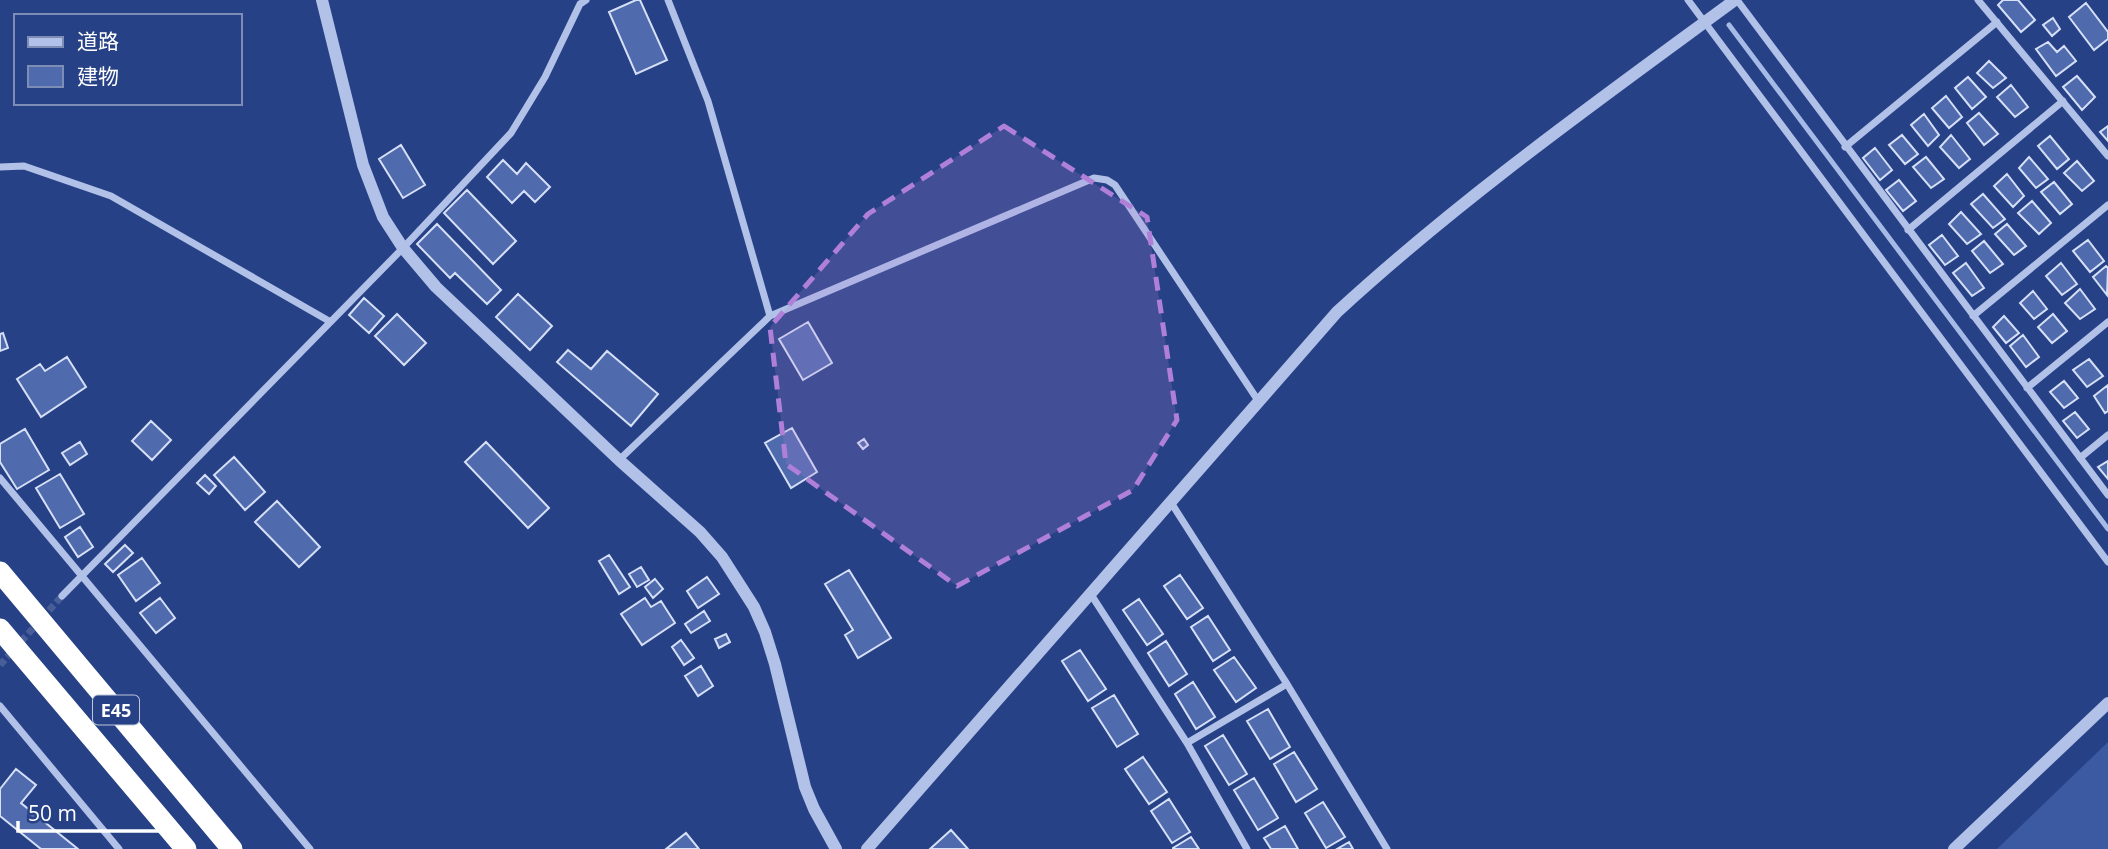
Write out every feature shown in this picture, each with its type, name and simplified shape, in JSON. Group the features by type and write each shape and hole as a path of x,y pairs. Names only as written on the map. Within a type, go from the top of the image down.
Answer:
{"highway":[{"name":"E45","path":"0,572 232,849"},
{"name":"E45","path":"0,629 187,849"}],"street":[{"path":"322,0 363,164 383,217 402,248 436,287 619,460 700,532 722,558 754,607 765,632 805,787 836,849"},
{"path":"62,596 511,133 545,77 580,4 586,0"},
{"path":"668,0 708,101 770,316"},
{"path":"1688,0 2108,562"},
{"path":"867,849 1337,312 1394,260 1454,211 1736,0 2108,495"},
{"path":"1978,0 2108,156"},
{"path":"1845,147 1997,22"},
{"path":"1908,230 2063,102"},
{"path":"0,167 24,166 111,196 329,321"},
{"path":"619,460 770,316 1094,178 1107,180 1115,186 1259,402"},
{"path":"1973,316 2108,205"},
{"path":"2027,388 2108,322"},
{"path":"2080,458 2108,435"},
{"path":"0,478 310,849"},
{"path":"1170,501 1287,684 1387,849"},
{"path":"1090,593 1187,744 1247,849"},
{"path":"1187,744 1287,684"},
{"path":"1954,849 2108,703"},
{"path":"0,706 119,849"}],"highlighted area":[{"path":"1004,126 1147,217 1177,420 1133,490 957,586 786,464 770,327 868,214"}],"shaded area":[{"path":"2108,742 2108,849 1997,849"}],"building":[{"path":"640,0 667,60 636,74 609,12"},
{"path":"2003,0 2018,0 2035,20 2021,32 1998,5"},
{"path":"2086,3 2108,32 2108,39 2094,50 2069,17"},
{"path":"2053,18 2060,29 2052,36 2043,25"},
{"path":"2048,42 2057,52 2064,46 2076,61 2056,76 2036,49"},
{"path":"1989,61 2006,78 1993,88 1977,73"},
{"path":"2077,76 2095,97 2082,110 2063,87"},
{"path":"1968,77 1986,97 1972,109 1955,88"},
{"path":"2011,85 2028,107 2015,117 1997,97"},
{"path":"1946,96 1962,117 1949,128 1932,108"},
{"path":"1979,113 1998,134 1984,145 1967,123"},
{"path":"1924,114 1939,135 1928,146 1911,125"},
{"path":"2108,126 2108,141 2100,132"},
{"path":"1902,135 1918,154 1905,164 1889,145"},
{"path":"1951,135 1970,159 1959,168 1940,147"},
{"path":"2050,136 2069,159 2057,169 2038,146"},
{"path":"401,145 425,185 403,198 379,159"},
{"path":"1875,148 1892,170 1880,180 1863,158"},
{"path":"1926,157 1944,179 1931,188 1913,167"},
{"path":"2029,157 2048,179 2036,188 2019,168"},
{"path":"503,160 517,174 526,163 550,187 535,202 524,191 512,203 487,177"},
{"path":"2077,161 2094,181 2082,191 2064,173"},
{"path":"2007,174 2024,196 2013,207 1994,186"},
{"path":"1899,180 1916,201 1903,211 1886,190"},
{"path":"2054,182 2072,204 2060,214 2041,192"},
{"path":"467,190 516,241 493,264 444,213"},
{"path":"1983,194 2005,219 1993,228 1971,204"},
{"path":"2032,201 2051,223 2039,234 2018,213"},
{"path":"1961,212 1981,234 1967,244 1949,224"},
{"path":"437,224 501,290 487,304 455,273 450,278 417,244"},
{"path":"2007,224 2026,246 2014,255 1995,234"},
{"path":"1942,235 1958,256 1945,265 1929,245"},
{"path":"2088,240 2104,261 2090,272 2073,251"},
{"path":"1984,241 2003,264 1990,273 1972,251"},
{"path":"1966,263 1984,288 1972,296 1953,273"},
{"path":"2061,263 2077,284 2062,295 2046,276"},
{"path":"2106,266 2108,268 2107,295 2093,277"},
{"path":"2080,289 2095,309 2080,319 2065,303"},
{"path":"2033,291 2047,309 2034,319 2020,303"},
{"path":"518,294 552,326 530,350 496,317"},
{"path":"364,298 384,316 369,333 349,315"},
{"path":"397,314 426,343 404,365 375,336"},
{"path":"2053,314 2067,331 2052,343 2038,327"},
{"path":"2004,316 2019,333 2006,343 1993,327"},
{"path":"808,322 832,363 803,380 779,339"},
{"path":"3,333 8,348 0,351 0,334"},
{"path":"2023,335 2039,357 2026,367 2010,346"},
{"path":"568,350 591,369 607,351 658,394 631,426 557,362"},
{"path":"67,357 86,387 41,417 17,379 40,364 45,371"},
{"path":"2089,359 2103,376 2087,387 2073,370"},
{"path":"2064,381 2078,398 2064,408 2050,392"},
{"path":"2108,385 2108,411 2105,413 2094,396"},
{"path":"2075,412 2089,429 2077,438 2063,421"},
{"path":"151,421 171,440 152,460 132,441"},
{"path":"792,428 817,472 791,488 765,443"},
{"path":"25,429 49,470 17,489 0,462 0,444"},
{"path":"864,439 868,445 863,449 858,443"},
{"path":"80,442 87,454 70,465 62,453"},
{"path":"486,442 549,508 528,528 465,462"},
{"path":"234,457 265,492 245,510 214,475"},
{"path":"2108,461 2108,479 2098,467"},
{"path":"60,474 84,514 60,528 36,488"},
{"path":"205,475 216,486 209,494 197,483"},
{"path":"277,501 320,547 299,567 255,522"},
{"path":"80,527 93,547 78,557 65,537"},
{"path":"125,545 133,553 113,572 105,564"},
{"path":"609,555 630,587 619,594 599,561"},
{"path":"142,558 160,583 136,601 118,575"},
{"path":"641,567 649,580 637,587 629,574"},
{"path":"849,570 891,638 858,658 845,635 853,630 825,584"},
{"path":"1180,575 1203,608 1187,619 1164,586"},
{"path":"707,577 719,594 698,608 687,591"},
{"path":"655,579 663,589 653,598 645,587"},
{"path":"160,598 175,618 156,633 140,613"},
{"path":"645,598 651,607 661,601 675,623 642,645 621,614"},
{"path":"1139,599 1163,634 1147,645 1123,610"},
{"path":"704,611 710,621 691,633 685,624"},
{"path":"1208,616 1230,650 1213,661 1191,627"},
{"path":"726,634 730,642 719,648 715,639"},
{"path":"681,640 694,658 684,665 672,647"},
{"path":"1166,641 1187,674 1169,686 1148,653"},
{"path":"1080,650 1106,689 1088,701 1062,661"},
{"path":"1234,657 1256,688 1236,702 1214,670"},
{"path":"701,666 713,686 698,696 685,676"},
{"path":"1193,682 1215,717 1196,729 1175,694"},
{"path":"1114,695 1138,734 1117,747 1092,708"},
{"path":"1268,709 1290,747 1270,759 1247,721"},
{"path":"1223,735 1247,774 1229,785 1205,746"},
{"path":"1294,752 1317,789 1296,802 1274,764"},
{"path":"1143,757 1167,792 1149,804 1125,769"},
{"path":"16,769 36,785 21,803 78,849 41,849 0,816 0,789"},
{"path":"1254,778 1278,818 1258,830 1234,790"},
{"path":"1169,799 1190,832 1172,843 1151,811"},
{"path":"1323,802 1345,837 1326,848 1305,813"},
{"path":"1285,826 1298,849 1271,849 1264,838"},
{"path":"951,830 968,849 930,849"},
{"path":"686,833 699,849 666,849"},
{"path":"1191,837 1199,849 1173,849 1173,848"},
{"path":"1349,842 1353,849 1337,849"}],"waterway":[{"path":"1729,25 2108,529"}],"tunnel":[{"path":"0,665 62,596"}]}
